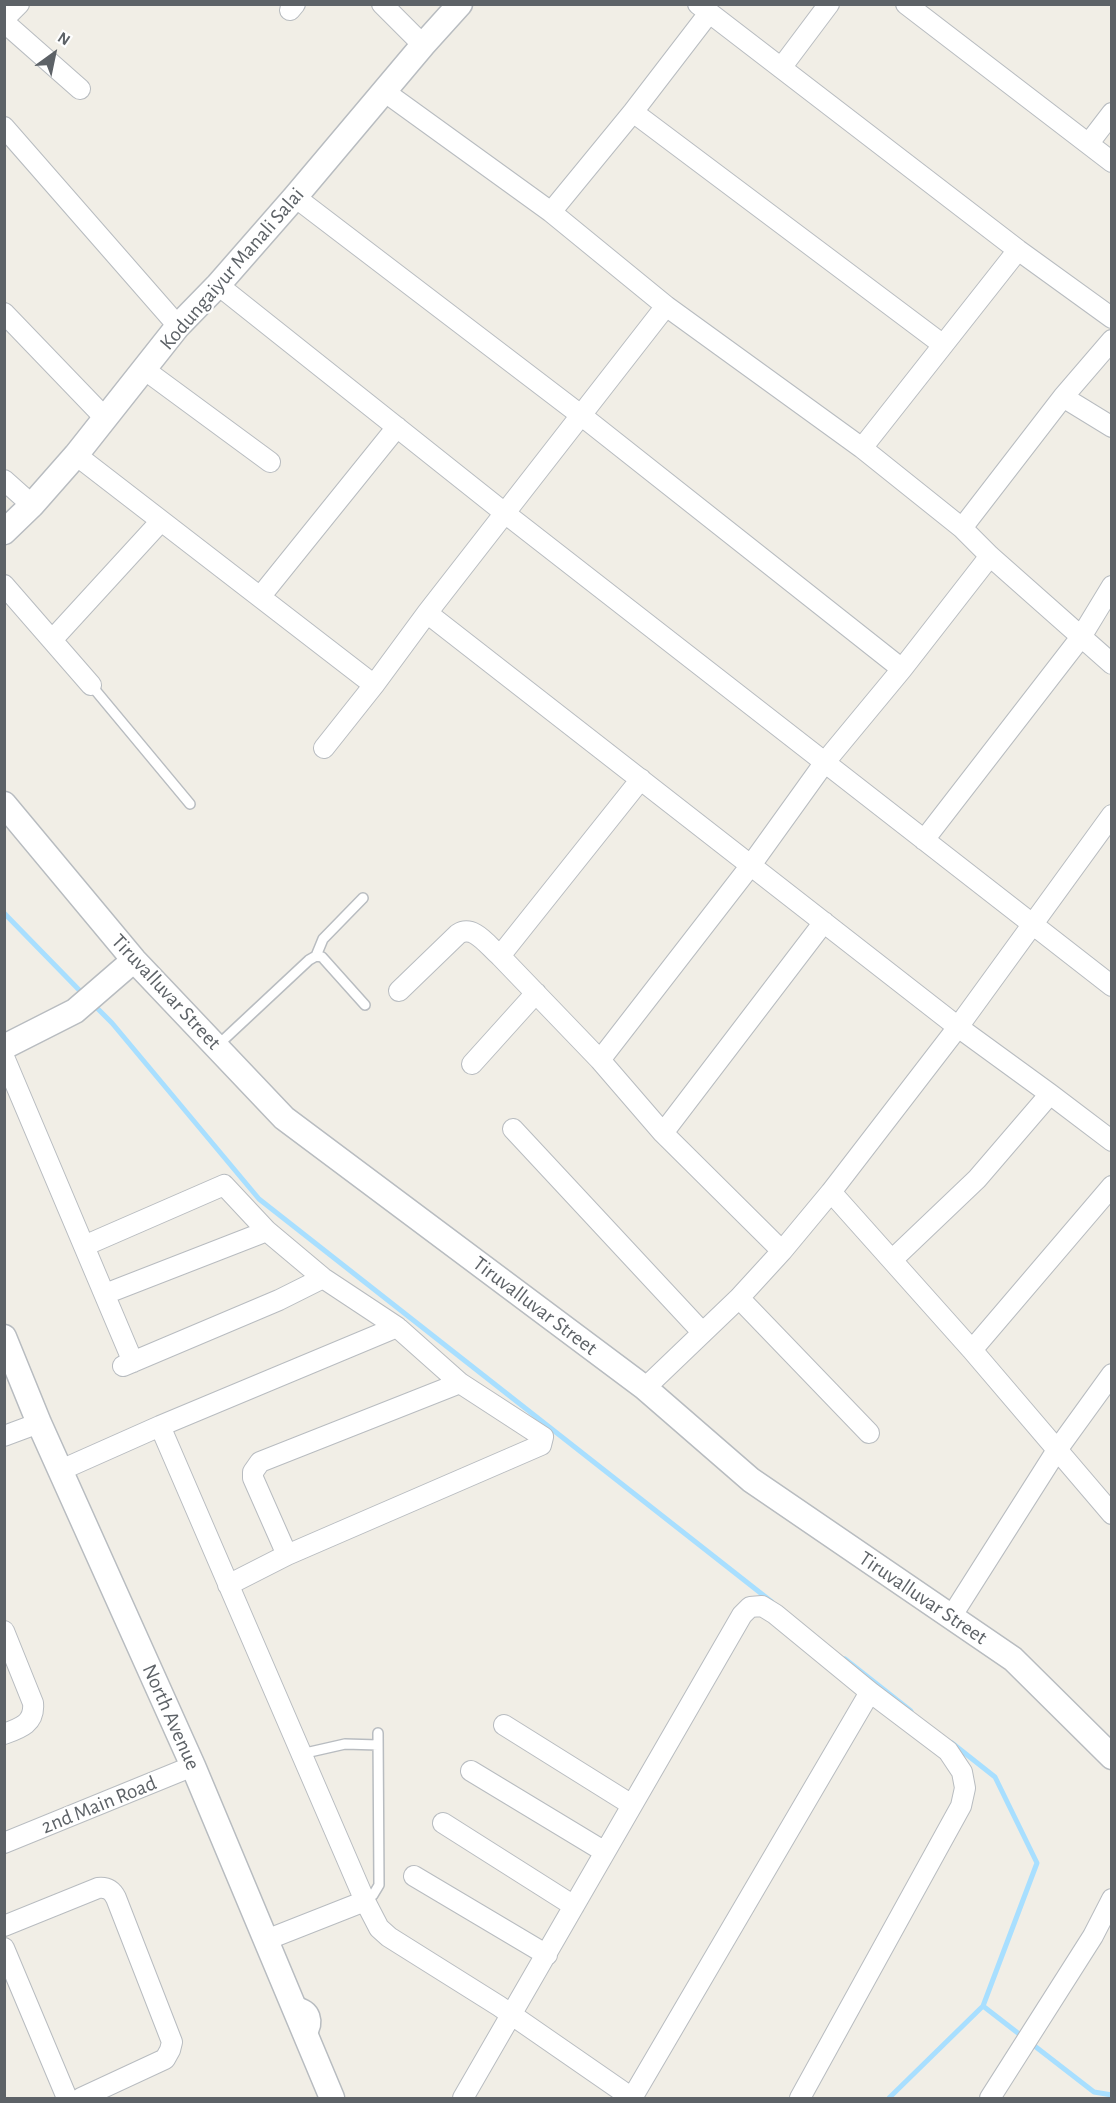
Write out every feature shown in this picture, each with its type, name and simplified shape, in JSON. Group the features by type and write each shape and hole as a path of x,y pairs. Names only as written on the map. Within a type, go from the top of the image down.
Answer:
{"street":[{"path":"19,4 4,20 80,88"},
{"path":"382,4 423,45"},
{"name":"Kodungaiyur Manali Salai","path":"4,532 32,506 106,419 178,326 218,285 296,197 460,4"},
{"path":"781,68 829,4"},
{"path":"906,4 1089,142 1112,162"},
{"path":"551,212 633,112 704,9 1018,250 1112,318"},
{"path":"385,92 551,212 666,306 862,448 962,528 990,556 1112,664"},
{"path":"633,112 942,344"},
{"path":"1089,142 1112,113"},
{"path":"4,127 178,326"},
{"path":"296,197 582,416 902,669"},
{"path":"862,448 1018,250"},
{"path":"218,285 1033,926 1110,982"},
{"path":"324,748 666,306"},
{"path":"4,313 106,419"},
{"path":"962,528 1063,397 1112,340"},
{"path":"145,370 270,462"},
{"path":"1063,397 1112,427"},
{"path":"260,597 397,427"},
{"path":"76,455 374,685"},
{"path":"4,480 32,506"},
{"path":"52,640 161,521"},
{"path":"600,1060 751,865 825,762 902,669 990,556"},
{"path":"4,585 91,686"},
{"path":"924,840 1081,637 1112,586"},
{"path":"427,613 958,1027 1112,1141"},
{"path":"500,956 640,779"},
{"name":"Tiruvalluvar Street","path":"4,804 134,960 284,1118 645,1388 751,1480 1012,1659 1112,1757"},
{"path":"645,1388 740,1298 831,1192 958,1027 1112,815"},
{"path":"663,1133 824,922"},
{"path":"399,991 458,934 464,930 477,935 600,1060 663,1133 782,1251"},
{"path":"4,1047 75,1011 134,960"},
{"path":"472,1064 536,993"},
{"path":"4,1057 105,1294 128,1364 279,1300 323,1278"},
{"path":"892,1260 977,1179 1050,1094"},
{"path":"513,1129 702,1332"},
{"path":"84,1245 224,1185 267,1231 323,1278 397,1328 460,1383 543,1437 541,1445 287,1555 228,1585"},
{"path":"972,1350 1112,1186"},
{"path":"831,1192 972,1350 1112,1514"},
{"path":"105,1294 267,1231"},
{"path":"740,1298 869,1433"},
{"path":"61,1470 160,1426 397,1328"},
{"name":"North Avenue","path":"4,1337 39,1423 193,1766 332,2098"},
{"path":"951,1617 1057,1450 1112,1374"},
{"path":"287,1555 253,1478 253,1472 260,1462 460,1383"},
{"path":"4,1436 39,1423"},
{"path":"160,1426 301,1754 379,1928 389,1937 512,2015 632,2098 870,1692"},
{"path":"463,2098 742,1615 750,1607 762,1606 948,1751 962,1772 965,1788 962,1806 800,2098"},
{"path":"4,1631 34,1710 27,1723 21,1728 4,1734"},
{"path":"504,1725 632,1805"},
{"name":"2nd Main Road","path":"4,1843 193,1766"},
{"path":"471,1771 605,1852"},
{"path":"443,1823 574,1906"},
{"path":"414,1876 547,1955"},
{"path":"4,1926 98,1888 105,1887 113,1892 172,2042 165,2059 81,2098"},
{"path":"990,2098 1093,1935 1112,1899"},
{"path":"266,1940 365,1900"},
{"path":"4,1948 67,2098"}],"lane":[{"path":"91,686 190,804"},
{"path":"216,1047 316,956 323,939 363,898"},
{"path":"316,956 322,957 365,1005"},
{"path":"365,1900 373,1895 379,1885 378,1733"},
{"path":"301,1754 345,1744 378,1745"}],"waterway":[{"path":"4,913 84,995"},
{"path":"93,1004 112,1023 259,1199 772,1602"},
{"path":"845,1659 911,1711"},
{"path":"889,2098 983,2006 1037,1863 995,1777 952,1743"},
{"path":"983,2006 1094,2092 1112,2095"}]}
